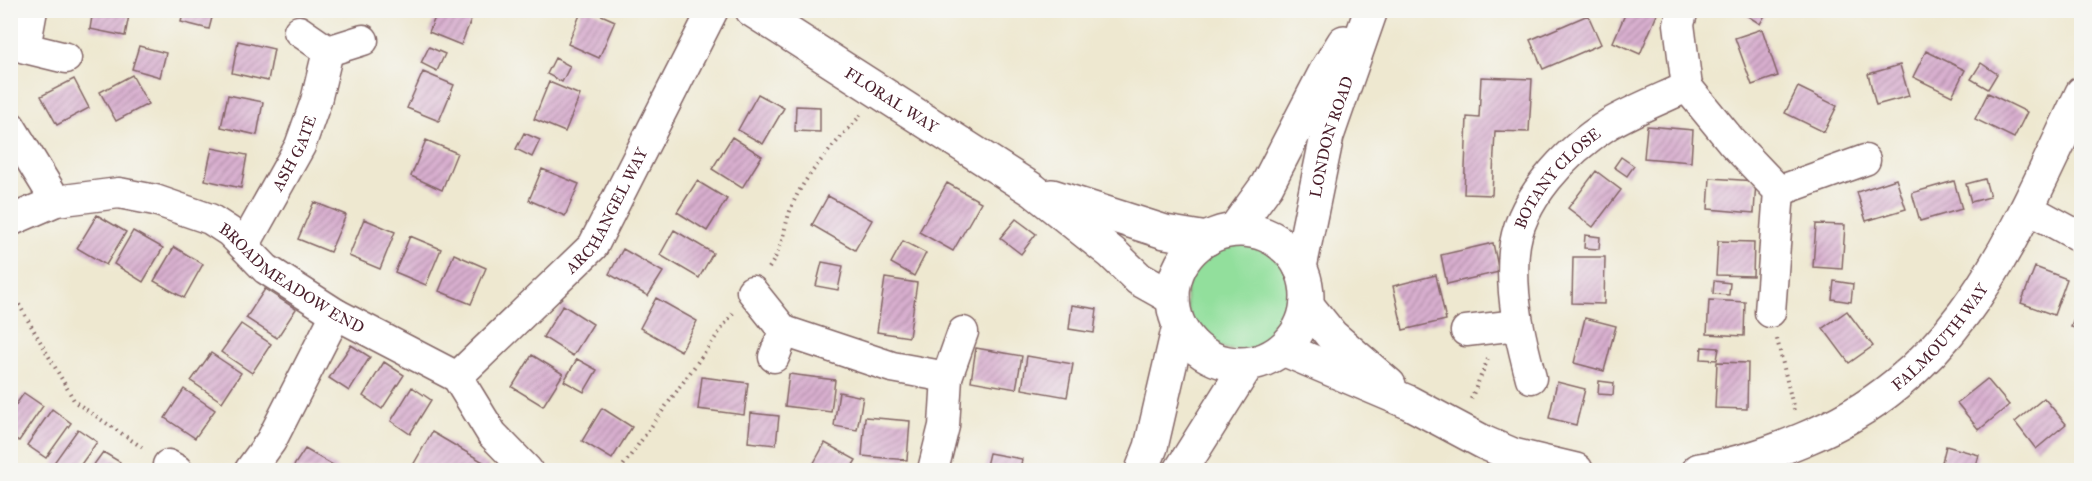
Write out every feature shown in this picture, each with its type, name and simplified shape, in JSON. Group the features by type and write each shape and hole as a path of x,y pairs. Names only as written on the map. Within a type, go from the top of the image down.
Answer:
{"street":[{"path":"32,10 18,52 66,57"},
{"name":"ARCHANGEL WAY","path":"457,377 593,246 713,10"},
{"name":"FLORAL WAY","path":"752,10 1033,190 1112,253 1176,312"},
{"name":"LONDON ROAD","path":"1221,234 1267,185 1326,71 1363,10"},
{"name":"LONDON ROAD","path":"1300,267 1312,218 1327,136 1371,10"},
{"path":"1683,10 1679,24 1687,87 1732,142 1779,191 1770,312"},
{"path":"299,32 328,51 363,40"},
{"name":"ASH GATE","path":"244,246 300,146 316,101 328,51"},
{"name":"BOTANY CLOSE","path":"1531,378 1509,326 1514,251 1528,203 1566,157 1608,124 1687,87"},
{"name":"FALMOUTH WAY","path":"1699,471 1770,454 1863,411 1887,394 1937,347 1974,302 2027,208 2082,93"},
{"path":"10,126 56,201"},
{"path":"1779,191 1864,160"},
{"name":"FLORAL WAY","path":"1033,190 1165,232 1221,234"},
{"name":"BROADMEADOW END","path":"10,221 56,201 119,193 155,200 210,219 230,232 266,269 336,314 457,377"},
{"path":"2027,208 2082,238"},
{"path":"1142,471 1151,447 1176,312 1173,284 1181,264 1195,247 1221,234 1257,231 1277,240 1293,255 1300,267 1308,294 1305,315 1296,335 1283,349 1266,360 1247,365 1227,364 1208,357 1191,344 1176,312"},
{"path":"752,291 779,344 947,377"},
{"path":"1307,305 1332,336 1408,402"},
{"path":"250,471 271,441 336,314"},
{"path":"1466,331 1509,326"},
{"path":"933,471 944,426 947,377 963,332"},
{"path":"1283,349 1408,402 1513,455 1576,471"},
{"path":"1181,471 1247,365"},
{"path":"457,377 492,434 527,471"}],"path":[{"path":"10,289 75,402 172,468"},
{"path":"1770,312 1802,440"},
{"path":"1458,429 1509,326"}],"green space":[{"path":"1241,241 1262,246 1280,257 1291,275 1296,296 1291,317 1280,335 1262,346 1241,351 1220,346 1202,335 1191,317 1186,296 1191,275 1202,257 1220,246"}],"building":[{"path":"93,10 130,10 125,36 90,29"},
{"path":"184,10 214,10 209,29 181,22"},
{"path":"438,10 475,10 461,45 429,32"},
{"path":"582,10 590,10 615,21 599,58 568,44"},
{"path":"1627,10 1659,10 1640,54 1613,42"},
{"path":"1745,10 1768,10 1760,24 1743,13"},
{"path":"1588,15 1601,44 1543,69 1530,40"},
{"path":"1762,29 1778,76 1752,85 1735,38"},
{"path":"238,41 274,49 268,81 232,73"},
{"path":"139,46 166,53 160,77 132,69"},
{"path":"429,47 445,54 437,71 421,63"},
{"path":"1926,51 1965,70 1952,96 1913,77"},
{"path":"555,58 570,66 562,82 547,74"},
{"path":"1981,63 1997,74 1988,89 1971,79"},
{"path":"1900,65 1909,96 1876,105 1868,74"},
{"path":"423,72 454,85 439,121 407,108"},
{"path":"132,75 148,104 116,121 100,92"},
{"path":"1481,77 1532,79 1529,132 1495,131 1492,195 1464,194 1467,117 1479,118"},
{"path":"74,79 89,108 57,125 41,96"},
{"path":"549,82 580,95 565,132 534,119"},
{"path":"1798,87 1837,106 1824,132 1785,113"},
{"path":"1988,93 2027,112 2014,138 1975,119"},
{"path":"758,94 784,108 763,144 738,130"},
{"path":"228,95 263,102 257,135 221,127"},
{"path":"796,106 820,107 820,132 795,131"},
{"path":"1647,126 1693,130 1691,162 1644,158"},
{"path":"524,133 540,140 532,157 516,149"},
{"path":"732,137 762,156 742,188 712,169"},
{"path":"426,140 457,153 442,190 411,176"},
{"path":"212,148 247,155 241,188 205,180"},
{"path":"1621,157 1634,166 1627,176 1614,167"},
{"path":"542,169 579,184 565,216 529,200"},
{"path":"1596,171 1621,190 1593,227 1568,208"},
{"path":"1710,178 1756,181 1754,213 1708,209"},
{"path":"1896,179 1906,209 1866,221 1857,192"},
{"path":"1985,179 1990,197 1971,202 1966,184"},
{"path":"697,181 727,199 707,231 677,212"},
{"path":"1954,181 1962,209 1920,221 1912,193"},
{"path":"947,183 981,202 953,251 919,232"},
{"path":"828,196 872,220 855,250 812,225"},
{"path":"314,202 346,215 330,252 298,239"},
{"path":"97,215 126,232 106,265 77,248"},
{"path":"364,219 395,232 380,269 349,256"},
{"path":"1016,219 1036,234 1021,254 1000,238"},
{"path":"1816,224 1845,225 1842,269 1813,267"},
{"path":"674,230 713,253 699,278 660,255"},
{"path":"133,231 163,248 143,282 114,264"},
{"path":"1585,235 1600,237 1599,249 1584,248"},
{"path":"410,236 441,249 426,285 395,272"},
{"path":"903,241 926,253 914,276 891,263"},
{"path":"1718,241 1754,242 1753,276 1716,275"},
{"path":"1493,243 1499,272 1447,284 1441,255"},
{"path":"174,247 203,264 184,298 154,281"},
{"path":"623,249 663,272 648,296 609,274"},
{"path":"454,254 486,268 471,304 439,291"},
{"path":"1573,257 1605,257 1604,304 1572,303"},
{"path":"822,262 843,266 838,290 816,286"},
{"path":"2035,267 2067,279 2054,315 2021,303"},
{"path":"1436,275 1446,320 1403,330 1393,286"},
{"path":"885,278 917,283 909,337 877,332"},
{"path":"1714,281 1730,283 1729,295 1713,294"},
{"path":"1834,281 1853,284 1851,302 1832,299"},
{"path":"265,289 296,309 277,338 246,318"},
{"path":"656,298 697,321 681,351 640,328"},
{"path":"2082,298 2082,330 2071,327"},
{"path":"1709,300 1745,302 1744,336 1707,334"},
{"path":"563,305 593,324 573,356 543,337"},
{"path":"1072,305 1097,309 1094,333 1069,329"},
{"path":"1847,311 1873,346 1849,363 1823,328"},
{"path":"1585,318 1616,326 1604,371 1574,363"},
{"path":"241,324 271,344 252,373 221,352"},
{"path":"351,345 370,357 349,391 329,378"},
{"path":"1702,347 1719,348 1717,360 1701,359"},
{"path":"976,348 1022,356 1016,389 971,381"},
{"path":"211,353 241,373 222,402 191,381"},
{"path":"532,355 563,374 543,406 512,387"},
{"path":"1027,356 1073,364 1067,397 1022,389"},
{"path":"577,359 597,370 584,392 564,381"},
{"path":"384,362 404,375 382,409 363,396"},
{"path":"1717,362 1748,363 1747,409 1715,408"},
{"path":"789,374 835,380 831,412 785,406"},
{"path":"702,377 748,383 744,415 698,409"},
{"path":"1987,379 2009,405 1979,430 1957,403"},
{"path":"1599,381 1614,383 1613,395 1598,394"},
{"path":"1557,382 1585,389 1576,425 1549,418"},
{"path":"412,387 431,400 410,434 391,421"},
{"path":"184,389 215,410 195,438 165,418"},
{"path":"839,392 863,397 857,430 834,426"},
{"path":"24,393 43,406 19,441 10,435 10,413"},
{"path":"2044,398 2066,424 2036,449 2015,422"},
{"path":"602,408 632,427 612,459 582,441"},
{"path":"52,409 71,423 46,458 27,445"},
{"path":"751,413 779,416 776,445 748,442"},
{"path":"865,417 910,421 907,460 862,456"},
{"path":"78,429 97,442 77,470 62,470 53,464"},
{"path":"432,432 490,466 487,470 417,470 412,467"},
{"path":"825,443 856,460 850,470 810,470"},
{"path":"1946,446 1979,455 1975,470 1940,470"},
{"path":"305,449 338,468 336,470 291,470"},
{"path":"103,452 120,462 114,470 90,470"},
{"path":"989,453 1022,459 1020,470 985,470"}]}
